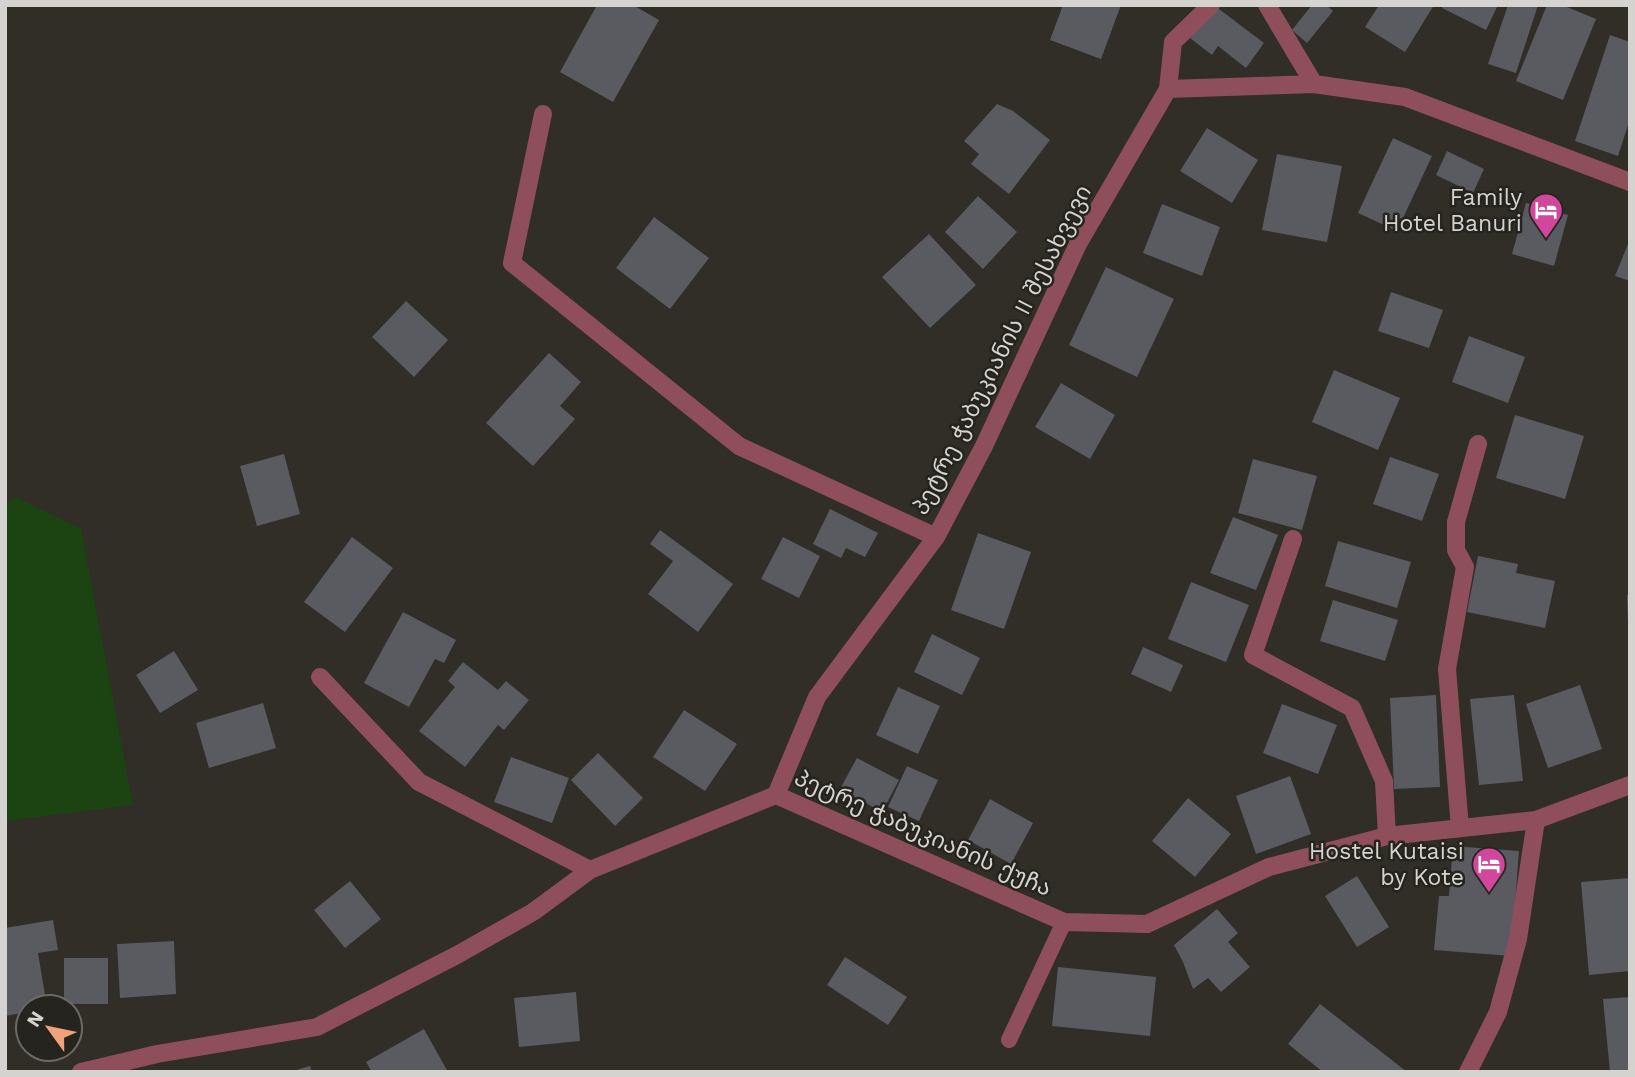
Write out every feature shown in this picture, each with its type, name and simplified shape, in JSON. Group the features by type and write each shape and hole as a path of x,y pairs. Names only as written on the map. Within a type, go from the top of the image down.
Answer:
{"street":[{"name":"პეტრე ჭაბუკიანის II შესახვევი","path":"776,794 817,697 936,537 984,446 1078,244 1168,89 1173,42 1210,5"},
{"path":"1267,5 1314,84"},
{"path":"1168,89 1314,84 1405,97 1630,181"},
{"name":"პეტრე ჭაბუკიანის II შესახვევი","path":"543,114 512,263 739,446 936,537"},
{"path":"1460,828 1447,669 1465,567 1456,550 1456,522 1479,444"},
{"path":"1293,539 1253,655 1352,708 1384,781 1387,836"},
{"path":"320,677 419,782 590,870"},
{"name":"პეტრე ჭაბუკიანის ქუჩა","path":"81,1072 157,1054 317,1027 457,956 522,918 590,870 776,794 1064,922 1147,924 1269,867 1387,836 1536,820 1630,785"},
{"path":"1468,1072 1498,1012 1518,939 1536,820"}],"lane":[{"path":"1009,1040 1064,922"}],"green space":[{"path":"16,497 81,529 133,805 5,821 5,504"}],"building":[{"path":"597,5 633,5 659,20 613,102 560,72"},
{"path":"1063,5 1121,5 1101,59 1050,40"},
{"path":"1312,5 1326,5 1333,11 1307,43 1292,30"},
{"path":"1379,5 1434,5 1405,52 1365,27"},
{"path":"1443,5 1498,5 1486,30 1442,8"},
{"path":"1508,5 1538,5 1516,73 1488,64"},
{"path":"1547,5 1562,5 1596,19 1563,100 1516,81"},
{"path":"1215,6 1264,43 1246,68 1218,46 1212,55 1190,38"},
{"path":"1610,35 1630,42 1630,119 1618,156 1575,141"},
{"path":"997,104 1013,111 1050,140 1009,194 971,164 979,154 964,141"},
{"path":"1207,128 1258,160 1232,203 1180,171"},
{"path":"1393,138 1432,156 1397,231 1358,213"},
{"path":"1447,151 1484,169 1473,193 1436,175"},
{"path":"1277,154 1342,166 1327,242 1262,230"},
{"path":"978,196 1017,232 983,269 945,232"},
{"path":"1526,203 1568,215 1554,266 1512,254"},
{"path":"1162,204 1220,227 1202,276 1143,253"},
{"path":"654,217 709,258 670,309 616,268"},
{"path":"929,234 976,285 930,328 882,277"},
{"path":"1630,239 1630,281 1615,276"},
{"path":"1106,267 1174,299 1137,377 1069,345"},
{"path":"1391,292 1443,310 1429,348 1378,331"},
{"path":"406,301 448,340 414,377 372,337"},
{"path":"1469,336 1525,357 1508,403 1452,382"},
{"path":"549,353 581,382 560,406 575,419 533,466 486,423"},
{"path":"1334,370 1400,398 1378,450 1312,422"},
{"path":"1061,383 1115,415 1090,459 1035,427"},
{"path":"1515,415 1584,436 1565,499 1496,478"},
{"path":"284,454 300,514 257,526 240,466"},
{"path":"1390,457 1439,474 1422,521 1373,504"},
{"path":"1253,459 1317,476 1302,530 1238,513"},
{"path":"830,509 878,533 865,557 846,548 841,558 813,544"},
{"path":"1233,517 1278,535 1256,590 1210,573"},
{"path":"660,530 733,584 698,632 648,594 673,561 650,544"},
{"path":"978,533 1031,552 1004,629 951,610"},
{"path":"352,537 393,568 345,632 304,602"},
{"path":"783,537 820,556 799,598 761,579"},
{"path":"1338,541 1411,562 1397,608 1325,586"},
{"path":"1478,556 1518,564 1516,573 1555,581 1545,628 1467,612"},
{"path":"1191,582 1249,605 1226,662 1168,639"},
{"path":"1627,595 1630,595 1630,623 1628,623"},
{"path":"1333,600 1398,620 1385,661 1320,641"},
{"path":"403,612 456,640 444,663 435,659 409,707 364,683"},
{"path":"932,634 980,658 962,695 914,672"},
{"path":"1143,647 1183,665 1171,692 1131,674"},
{"path":"174,651 198,690 160,713 136,675"},
{"path":"463,662 498,690 506,681 529,700 504,730 498,725 465,767 419,731 455,687 448,681"},
{"path":"1580,685 1602,749 1548,768 1526,704"},
{"path":"898,687 940,706 918,754 876,735"},
{"path":"1436,695 1440,787 1394,789 1390,698"},
{"path":"1514,695 1523,781 1479,785 1470,699"},
{"path":"263,703 276,748 209,768 196,723"},
{"path":"1282,704 1337,725 1318,774 1263,753"},
{"path":"684,710 737,744 705,791 653,757"},
{"path":"598,753 643,798 615,826 571,780"},
{"path":"511,757 569,778 552,823 494,802"},
{"path":"857,758 899,780 882,812 840,789"},
{"path":"907,766 938,780 919,821 888,807"},
{"path":"1290,776 1311,834 1256,854 1236,796"},
{"path":"1188,798 1231,834 1195,877 1152,841"},
{"path":"990,799 1033,823 1011,864 968,840"},
{"path":"1453,846 1519,851 1511,956 1434,950 1439,896 1449,896"},
{"path":"1357,876 1389,927 1357,947 1325,896"},
{"path":"1630,878 1630,971 1589,975 1581,882"},
{"path":"350,881 381,919 345,948 314,910"},
{"path":"1217,909 1238,933 1228,942 1250,967 1221,992 1208,978 1193,989 1174,945"},
{"path":"53,920 58,950 38,953 45,993 14,993 14,1014 5,1016 5,928"},
{"path":"174,941 176,994 120,998 117,944"},
{"path":"845,957 907,997 888,1025 827,985"},
{"path":"64,958 108,958 108,1004 84,1004 84,993 64,993"},
{"path":"1058,967 1156,977 1150,1036 1052,1026"},
{"path":"576,992 580,1041 519,1047 514,998"},
{"path":"1630,997 1630,1072 1610,1072 1603,999"},
{"path":"1320,1004 1407,1072 1323,1072 1288,1044"},
{"path":"424,1029 448,1072 372,1072 366,1062"},
{"path":"310,1066 312,1072 293,1072 293,1071"}],"place":[{"name":"Family Hotel Banuri","path":"1546,240"},
{"name":"Hostel Kutaisi by Kote","path":"1489,894"}]}
